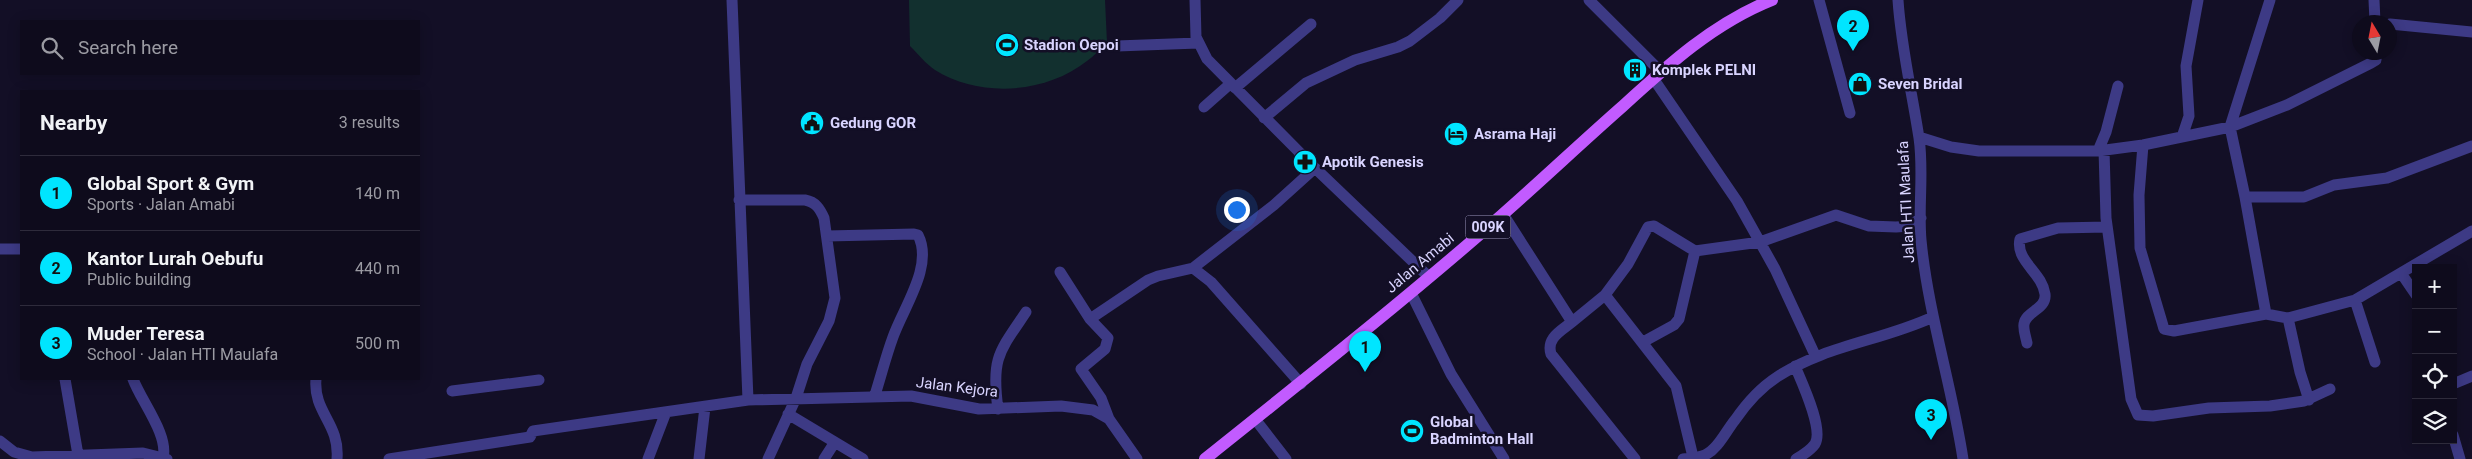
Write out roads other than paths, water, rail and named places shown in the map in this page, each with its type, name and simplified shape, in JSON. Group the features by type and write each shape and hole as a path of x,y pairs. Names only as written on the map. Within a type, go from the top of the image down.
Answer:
{"main road":[{"name":"Jalan Amabi","path":"1205,459 1301,384 1411,293 1503,214 1657,75 1715,29 1763,2"}],"street":[{"path":"732,0 748,400"},
{"path":"1195,0 1195,31 1198,43 1207,59 1264,118 1429,277"},
{"path":"1264,118 1306,83 1355,60 1398,47 1410,41 1440,18 1458,0"},
{"path":"1589,0 1657,75 1732,193 1760,242 1815,355"},
{"path":"1819,0 1850,113"},
{"name":"Jalan HTI Maulafa","path":"1898,0 1904,58 1922,165 1921,239 1933,318 1951,388 1963,459"},
{"path":"2182,137 2189,116 2186,66 2198,0"},
{"path":"2266,314 2246,197 2230,127 2270,0"},
{"path":"2374,0 2375,15"},
{"path":"1204,107 1311,24"},
{"path":"2397,25 2472,32"},
{"path":"1117,46 1198,43"},
{"path":"1918,137 1951,147 1979,151 2101,151 2143,145 2230,127 2320,89 2376,60"},
{"path":"2118,86 2101,151 2107,227 2131,398 2138,415 2154,416 2226,406 2270,406 2309,400 2330,390"},
{"path":"2143,145 2139,195 2140,257 2164,329 2174,331 2266,314 2288,318 2355,300 2472,232"},
{"path":"2246,197 2304,197 2334,185 2387,178 2472,146"},
{"path":"1090,318 1148,280 1193,268 1274,205 1315,168"},
{"path":"739,200 811,200 820,208 827,236 835,298 829,321 807,364 796,398 768,459"},
{"path":"1503,214 1572,322"},
{"path":"1635,459 1551,354 1549,346 1552,339 1605,295 1628,264 1648,227 1654,226 1695,251 1760,242 1836,215 1869,226 1896,227 1909,226 1921,218"},
{"path":"2027,343 2024,326 2026,318 2042,304 2045,294 2040,281 2022,257 2018,247 2020,240 2058,228 2107,227"},
{"path":"827,236 914,234 921,241 920,277 893,336 875,395"},
{"path":"0,249 20,249"},
{"path":"1643,342 1674,325 1679,319 1695,251"},
{"path":"1193,268 1211,282 1301,384"},
{"path":"1060,272 1090,318 1106,335 1108,341 1105,349 1081,368 1101,398 1109,419"},
{"path":"2401,273 2412,289"},
{"path":"1411,293 1450,374 1504,459"},
{"path":"1605,295 1676,386 1688,458 1703,456 1713,449 1752,399 1776,378 1795,366 1815,355 1912,327 1933,318"},
{"path":"2355,300 2375,362"},
{"path":"998,409 994,379 996,362 1005,343 1026,312"},
{"path":"2288,318 2300,372 2309,400"},
{"path":"1795,366 1818,431 1816,443 1809,451 1796,459"},
{"path":"2457,382 2472,376"},
{"path":"65,380 78,454"},
{"path":"0,441 21,456 143,453 165,459 162,439 132,380"},
{"path":"316,380 316,396 336,436 337,459"},
{"path":"452,391 539,380"},
{"name":"Jalan Kejora","path":"439,455 530,437 533,431 748,400 875,395 911,396 979,409 1082,407 1093,410 1109,419 1137,459"},
{"path":"699,459 705,407"},
{"path":"648,459 666,412"},
{"path":"788,414 863,459"},
{"path":"1254,420 1286,459"},
{"path":"824,459 835,442"},
{"path":"2456,444 2460,459"},
{"path":"389,459 439,455"}],"place":[{"name":"Stadion Oepoi","path":"1007,45"},
{"name":"Kantor Lurah Oebufu","path":"1853,51"},
{"name":"Komplek PELNI","path":"1635,70"},
{"name":"Seven Bridal","path":"1860,84"},
{"name":"Gedung GOR","path":"812,123"},
{"name":"Asrama Haji","path":"1456,134"},
{"name":"Apotik Genesis","path":"1305,162"},
{"name":"Global Sport & Gym","path":"1365,372"},
{"name":"Global Badminton Hall","path":"1412,431"},
{"name":"Muder Teresa","path":"1931,440"}]}
